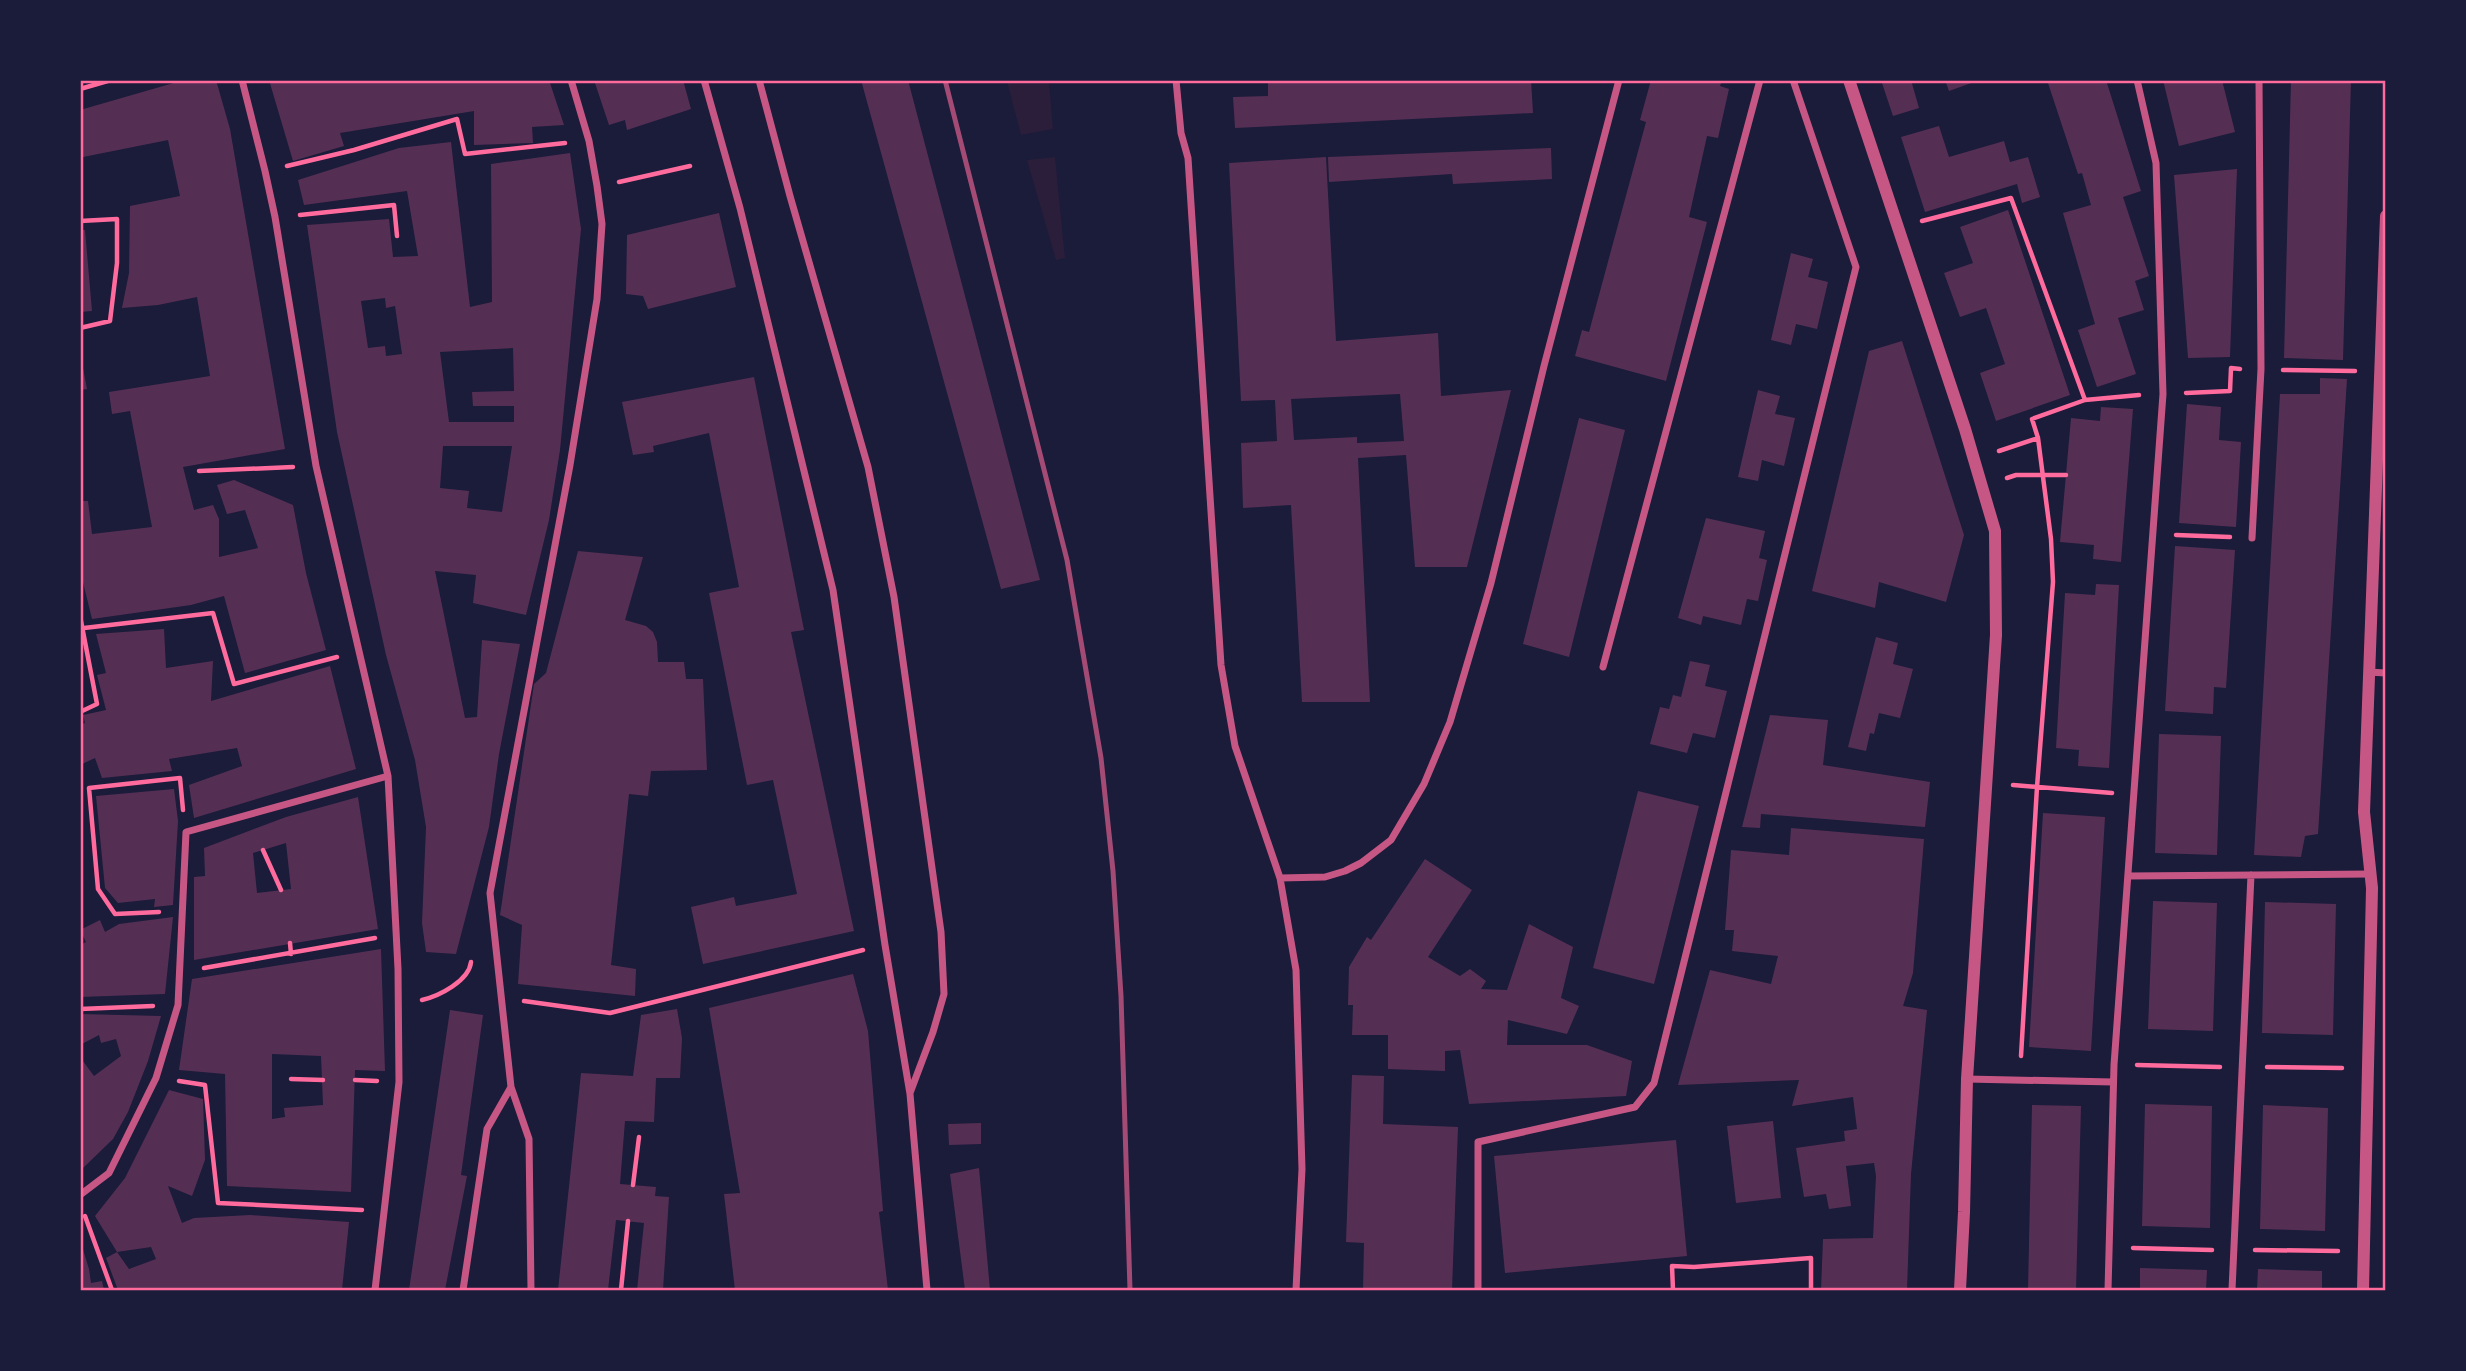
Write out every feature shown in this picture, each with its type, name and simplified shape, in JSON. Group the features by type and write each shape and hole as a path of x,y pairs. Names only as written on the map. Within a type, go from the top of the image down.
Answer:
{"street":[{"path":"242,80 275,217 316,466 387,776 396,934 399,1082 375,1290"},
{"path":"531,1290 529,1139 511,1087 490,893 570,465 597,299 602,224 589,141 571,80"},
{"path":"704,80 740,208 834,590 885,945 910,1094 926,1290"},
{"path":"759,80 868,467 894,597 941,932 944,994 910,1094"},
{"path":"1176,80 1180,123 1188,158 1221,665 1236,746 1280,878 1296,970 1301,1169 1296,1290"},
{"path":"1280,878 1325,877 1361,863 1391,840 1424,784 1450,722 1491,583 1544,366 1619,80"},
{"path":"1604,667 1760,80"},
{"path":"1478,1290 1478,1142 1635,1107 1654,1083 1856,268 1793,80"},
{"path":"1849,80 1975,458 1995,531 1996,635 1967,1079 1960,1290"},
{"path":"2108,1290 2113,1082 2163,394 2156,163 2137,80"},
{"path":"2252,538 2261,369 2259,80"},
{"path":"2363,1290 2372,874 2364,811 2385,216"},
{"path":"2367,672 2385,673"},
{"path":"80,1195 109,1173 156,1077 178,1005 186,832 387,776"},
{"path":"2128,876 2372,874"},
{"path":"2232,1290 2250,875"},
{"path":"1967,1079 2113,1082"},
{"path":"463,1290 487,1129 511,1087"}],"path":[{"path":"80,89 111,80"},
{"path":"265,171 354,150 457,120 465,154 589,141"},
{"path":"597,186 690,166"},
{"path":"1898,227 2011,198 2085,400"},
{"path":"275,217 394,205 397,236"},
{"path":"80,221 117,219 117,263 110,321 80,328"},
{"path":"2019,1081 2053,582 2051,539 2038,438 2032,419 2085,400 2163,394"},
{"path":"1975,458 2038,438"},
{"path":"199,471 316,466"},
{"path":"1982,486 2016,475 2066,475"},
{"path":"2154,534 2252,538"},
{"path":"84,628 213,613 234,684 359,651"},
{"path":"80,616 97,704 80,712"},
{"path":"181,910 115,914 99,889 89,789 180,778 186,832"},
{"path":"1987,782 2134,795"},
{"path":"263,850 281,890"},
{"path":"181,971 396,934"},
{"path":"290,943 291,954"},
{"path":"502,999 610,1013 885,945"},
{"path":"398,1005 428,999 453,986 470,969 472,955"},
{"path":"80,1009 178,1005"},
{"path":"156,1077 205,1085 218,1203 383,1211"},
{"path":"291,1079 323,1080"},
{"path":"633,1185 639,1137"},
{"path":"80,1205 112,1290"},
{"path":"621,1290 628,1221"},
{"path":"1673,1290 1672,1266 1694,1267 1811,1258 1811,1290"}],"shaded area":[{"path":"1007,81 1049,81 1053,129 1021,135"},
{"path":"1055,157 1065,258 1056,260 1027,160"}],"building":[{"path":"184,80 216,80 230,129 285,449 183,467 194,510 213,505 219,519 219,557 258,548 245,510 227,514 217,485 234,480 293,505 306,573 326,650 245,673 224,596 191,605 92,619 80,570 80,501 88,501 92,534 152,527 130,411 112,414 109,392 210,376 197,297 158,305 122,308 129,273 130,206 180,196 168,140 83,157 80,147 80,110"},
{"path":"269,80 549,80 564,125 532,127 533,143 474,145 474,111 340,133 344,146 293,161"},
{"path":"594,80 683,80 691,109 627,130 625,120 609,125"},
{"path":"861,80 908,80 1040,580 1001,589"},
{"path":"1268,80 1531,80 1533,113 1235,128 1233,97 1268,96"},
{"path":"1651,80 1722,80 1720,86 1729,89 1718,138 1707,136 1689,217 1707,222 1666,381 1575,356 1582,330 1589,332 1646,122 1640,120"},
{"path":"1881,80 1911,80 1919,108 1893,116"},
{"path":"1945,80 1977,80 1977,81 1949,91"},
{"path":"2047,80 2106,80 2141,191 2123,197 2149,276 2135,281 2144,310 2118,318 2136,374 2097,387 2078,330 2095,324 2063,213 2091,205 2082,173 2078,174"},
{"path":"2163,80 2222,80 2235,132 2179,146"},
{"path":"2291,80 2351,80 2343,360 2284,358"},
{"path":"1939,126 1949,157 2004,141 2010,162 2028,157 2040,197 2022,203 2017,184 1925,212 1901,137"},
{"path":"451,142 470,307 492,302 491,164 570,153 581,229 560,450 549,520 526,615 473,603 476,575 435,571 465,718 477,717 482,640 520,644 499,754 489,827 456,954 426,952 422,923 426,827 415,760 386,655 337,432 307,225 389,219 393,257 418,256 407,191 304,205 298,180 399,148","holes":["385,298 386,308 395,306 402,354 386,356 385,346 368,348 361,301","513,348 514,391 472,392 473,406 514,406 514,422 449,422 440,352","443,446 512,446 502,512 467,508 469,491 440,488"]},
{"path":"1551,148 1552,179 1453,184 1452,174 1329,182 1328,157"},
{"path":"1326,157 1336,341 1438,333 1441,396 1511,390 1467,567 1415,567 1406,455 1358,458 1370,702 1302,702 1291,505 1243,508 1241,443 1277,441 1275,400 1241,401 1229,163","holes":["1400,394 1404,441 1357,443 1357,437 1294,440 1291,399"]},
{"path":"2237,169 2230,357 2188,358 2174,175"},
{"path":"2008,210 2070,395 1996,421 1980,373 2005,364 1986,308 1960,317 1944,273 1973,263 1960,227"},
{"path":"719,213 736,287 648,309 643,296 626,294 627,235"},
{"path":"80,230 85,230 92,311 80,312"},
{"path":"1791,253 1813,259 1808,277 1828,282 1817,329 1796,324 1791,345 1771,340"},
{"path":"1902,341 1964,535 1946,602 1879,582 1875,608 1812,591 1869,351"},
{"path":"80,352 87,389 80,390"},
{"path":"754,377 804,630 791,632 854,931 703,964 691,907 734,897 736,906 797,894 773,780 747,785 709,593 739,587 709,433 653,446 654,452 633,455 622,402"},
{"path":"2320,378 2347,379 2318,834 2305,836 2301,857 2254,855 2280,394 2320,394"},
{"path":"1758,390 1780,396 1775,414 1795,418 1784,466 1762,460 1758,481 1738,477"},
{"path":"2187,404 2221,407 2219,440 2241,442 2236,527 2179,523"},
{"path":"2101,407 2133,409 2121,562 2093,559 2094,545 2060,542 2071,418 2100,421"},
{"path":"1579,418 1625,430 1569,657 1523,644"},
{"path":"1706,518 1765,531 1759,558 1767,560 1758,601 1747,599 1741,625 1703,616 1701,625 1678,618"},
{"path":"2175,546 2235,550 2226,688 2214,687 2213,714 2165,711"},
{"path":"578,551 643,557 625,620 646,626 653,632 657,642 658,662 684,662 686,679 703,679 707,770 651,771 648,796 629,794 611,965 636,969 635,996 518,984 522,925 500,915 534,684 546,673"},
{"path":"2096,584 2119,585 2109,768 2078,766 2079,750 2056,748 2065,593 2095,595"},
{"path":"164,629 166,668 213,661 211,701 330,666 356,769 194,818 189,785 242,766 237,748 169,759 172,771 102,778 95,758 80,765 80,725 85,723 83,715 106,710 97,675 106,673 96,634"},
{"path":"1876,637 1898,643 1893,664 1913,669 1900,718 1879,713 1866,751 1848,747"},
{"path":"1690,661 1710,665 1705,686 1727,691 1715,738 1693,733 1687,753 1650,744 1660,707 1669,709 1673,695 1681,697"},
{"path":"1770,715 1828,720 1823,765 1930,782 1925,827 1761,814 1760,828 1742,827"},
{"path":"2159,734 2221,736 2217,855 2155,853"},
{"path":"174,789 178,821 173,905 154,907 155,899 118,903 105,888 96,796"},
{"path":"1638,791 1699,806 1654,984 1593,968"},
{"path":"358,797 378,929 194,960 194,877 205,876 204,848 286,817","holes":["286,843 291,889 257,893 253,853"]},
{"path":"2043,813 2105,817 2091,1051 2029,1047"},
{"path":"1791,828 1924,839 1913,973 1903,1006 1927,1010 1911,1174 1907,1290 1821,1290 1823,1239 1873,1238 1876,1176 1874,1163 1846,1166 1851,1206 1829,1209 1826,1194 1804,1197 1796,1148 1845,1141 1844,1131 1857,1129 1853,1097 1792,1106 1799,1080 1678,1085 1710,970 1771,984 1778,956 1732,951 1734,930 1725,930 1731,850 1789,855"},
{"path":"1425,859 1472,890 1428,957 1460,976 1470,969 1486,981 1481,989 1507,990 1529,924 1573,947 1561,998 1579,1006 1567,1034 1508,1020 1507,1045 1587,1045 1632,1061 1626,1096 1469,1104 1460,1050 1445,1051 1445,1071 1388,1069 1388,1035 1352,1035 1353,1005 1348,1005 1349,967 1367,937 1371,940"},
{"path":"2153,901 2217,903 2213,1031 2148,1029"},
{"path":"2265,902 2336,904 2333,1035 2262,1033"},
{"path":"173,917 165,994 80,997 80,945 86,942 80,930 100,920 105,932 119,924"},
{"path":"381,949 385,1071 355,1070 351,1192 227,1186 225,1074 179,1070 192,979","holes":["272,1054 321,1056 323,1105 284,1108 285,1117 272,1119"]},
{"path":"853,974 868,1031 883,1211 879,1212 888,1290 735,1290 724,1194 740,1193 709,1008"},
{"path":"677,1009 682,1038 680,1078 656,1078 654,1122 625,1121 620,1184 656,1187 655,1196 669,1197 663,1290 637,1290 644,1223 616,1220 608,1290 558,1290 581,1073 633,1076 641,1015"},
{"path":"450,1010 483,1015 461,1175 467,1176 445,1290 409,1290"},
{"path":"80,1014 161,1016 148,1061 128,1112 113,1139 80,1171 80,1057 94,1076 121,1056 116,1039 101,1043 99,1035 80,1045"},
{"path":"1352,1075 1384,1076 1383,1124 1458,1127 1452,1290 1363,1290 1364,1243 1346,1242"},
{"path":"169,1090 203,1099 205,1160 192,1196 168,1186 182,1223 194,1218 250,1215 349,1222 342,1290 118,1290 106,1258 117,1252 95,1216 125,1178","holes":["151,1247 156,1259 129,1269 117,1252"]},
{"path":"2145,1104 2212,1106 2210,1228 2142,1226"},
{"path":"2032,1105 2081,1106 2076,1290 2028,1290"},
{"path":"2263,1105 2328,1108 2325,1231 2260,1229"},
{"path":"1773,1121 1781,1198 1736,1203 1727,1126"},
{"path":"981,1123 981,1144 949,1145 948,1124"},
{"path":"1676,1140 1687,1256 1505,1273 1494,1156"},
{"path":"979,1168 990,1290 965,1290 950,1174"},
{"path":"81,1243 91,1283 102,1281 104,1290 80,1290"},
{"path":"2140,1268 2207,1270 2206,1290 2140,1290"},
{"path":"2258,1269 2322,1271 2322,1290 2257,1290"}],"railway":[{"path":"945,80 1067,560 1101,758 1113,871 1121,996 1130,1290"}]}
